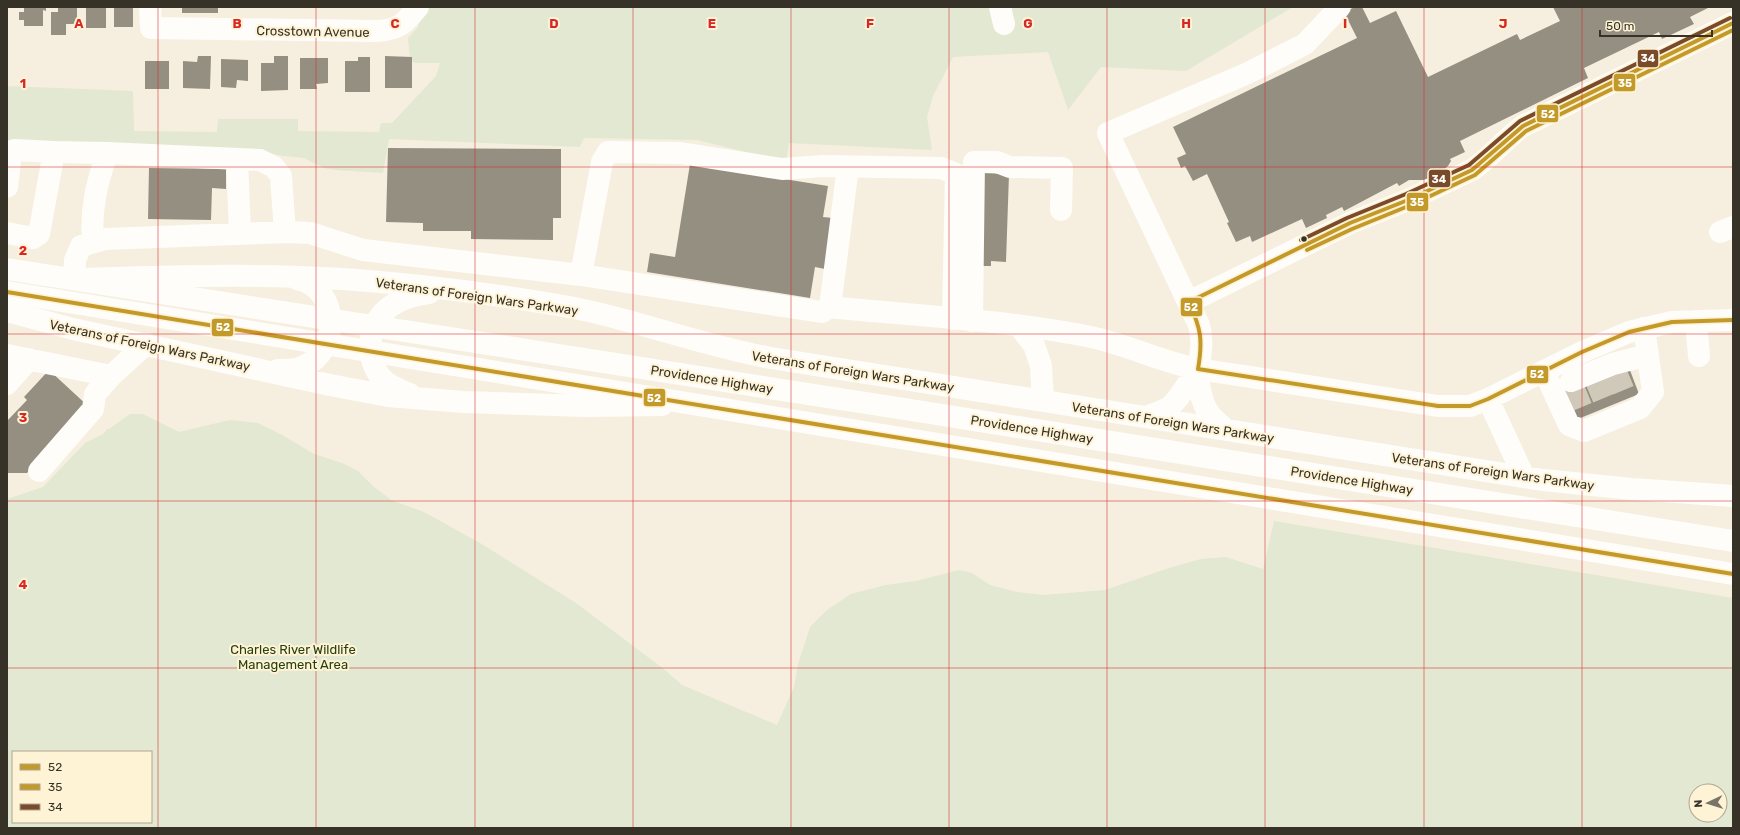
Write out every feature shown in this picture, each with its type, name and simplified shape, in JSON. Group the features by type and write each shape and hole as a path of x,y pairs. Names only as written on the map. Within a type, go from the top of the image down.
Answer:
{"main road":[{"name":"Crosstown Avenue","path":"150,7 151,28 382,31 396,28 405,23 418,7"},
{"path":"1226,430 1207,410 1200,387 1198,369 1202,336 1199,325 1108,133 1248,73 1305,44 1340,7"},
{"path":"1189,302 1350,223 1408,200 1472,170 1511,134 1523,126 1733,23"},
{"path":"7,187 11,152 14,150 260,160 274,167 281,176 285,232"},
{"path":"7,233 33,238 37,237 54,152"},
{"path":"581,275 602,162 608,152 680,153 782,169 823,166 941,168 956,174 962,320"},
{"path":"93,242 92,216 94,200 98,178 107,153"},
{"path":"237,159 240,233"},
{"path":"962,320 974,162 997,162 1010,167 1062,168 1061,210"},
{"path":"830,307 848,167"},
{"path":"74,279 75,260 81,246 105,239 240,233 310,233 363,250 581,275 810,311 822,312 830,307 1019,326 1060,332 1105,341 1172,364 1438,406 1470,406 1488,399 1594,375 1648,355"},
{"name":"Veterans of Foreign Wars Parkway","path":"7,269 331,319"},
{"name":"Veterans of Foreign Wars Parkway","path":"74,279 186,276 280,276 344,279 545,303 586,311 746,354 1524,477 1632,489 1733,496"},
{"path":"263,370 289,370 302,367 312,362 322,353 328,343 331,331 331,319 324,296 317,288 299,280 280,276"},
{"path":"423,399 401,391 388,384 380,375 373,363 371,336 374,326 381,314 392,305 403,299 429,293 450,291"},
{"name":"Veterans of Foreign Wars Parkway","path":"7,292 371,350"},
{"name":"Veterans of Foreign Wars Parkway","path":"7,311 73,329 360,392 464,402 586,406 699,404"},
{"name":"Providence Highway","path":"331,319 1733,541"},
{"path":"1560,382 1608,340 1644,328 1672,322 1733,320"},
{"path":"1696,321 1699,356"},
{"path":"1019,326 1034,345 1041,366 1043,401"},
{"path":"1560,382 1569,425 1584,431 1587,423 1619,409 1640,408 1652,392 1644,328"},
{"path":"1041,366 1046,350 1060,332"},
{"path":"39,472 93,409 95,394 111,376 146,344"},
{"name":"Providence Highway","path":"371,350 1733,574"},
{"path":"7,355 111,376"},
{"path":"7,384 29,359"},
{"path":"1146,417 1169,408 1178,398 1198,369"},
{"path":"1488,399 1524,477"},
{"name":"Veterans of Foreign Wars Parkway","path":"1632,489 1702,503 1733,512"}],"green space":[{"path":"430,7 1293,7 1186,71 1101,67 1068,110 1048,52 953,57 933,96 927,117 932,150 789,143 786,162 697,140 584,138 580,147 389,139 383,173 335,170 324,168 304,158 283,156 261,151 7,144 7,86 133,91 134,131 217,132 218,119 298,119 298,131 379,132 381,123 392,123 436,76 440,63 415,63 410,60 408,38 418,27 419,17"},
{"name":"Charles River Wildlife Management Area","path":"130,414 143,414 179,432 230,420 258,423 314,454 342,463 358,471 373,486 391,500 424,512 480,543 576,603 665,670 682,685 777,725 794,687 798,664 810,627 827,610 851,594 886,585 916,581 959,570 972,573 990,585 1017,592 1043,595 1105,590 1172,567 1201,559 1226,557 1263,569 1274,521 1733,598 1733,828 7,828 7,499 43,487 85,443 103,434 107,429"}],"building":[{"path":"24,7 46,7 46,11 43,10 43,26 24,26 24,20 19,20 19,12 24,12"},
{"path":"58,7 77,7 77,24 66,24 66,35 51,35 51,12 58,12"},
{"path":"86,7 106,7 106,28 86,28"},
{"path":"114,7 133,7 133,27 114,27"},
{"path":"182,7 218,7 218,13 182,13"},
{"path":"1355,7 1362,7 1370,23 1396,11 1428,77 1517,34 1520,40 1560,21 1553,7 1710,7 1690,17 1694,24 1662,39 1659,32 1584,68 1588,78 1460,141 1465,152 1450,159 1451,161 1448,166 1436,176 1423,180 1409,180 1399,186 1397,183 1344,211 1342,207 1326,215 1327,218 1306,228 1302,219 1252,242 1250,236 1236,242 1227,223 1229,222 1207,174 1193,181 1185,166 1181,168 1177,158 1186,154 1173,127 1357,38 1344,12"},
{"path":"198,56 211,56 210,89 183,88 183,61 197,62"},
{"path":"274,56 288,56 288,90 261,91 261,63 274,63"},
{"path":"385,56 412,57 412,88 385,88"},
{"path":"358,57 370,57 370,92 345,92 345,61 358,61"},
{"path":"300,58 328,58 328,83 316,84 317,89 300,89"},
{"path":"221,59 248,60 248,81 237,80 236,88 221,87"},
{"path":"145,61 169,61 169,89 145,89"},
{"path":"388,148 561,149 561,218 553,218 553,240 471,239 471,231 423,231 423,223 386,222"},
{"path":"690,164 828,186 823,217 833,218 825,269 815,267 810,298 647,272 650,253 675,257"},
{"path":"149,168 226,169 226,189 212,188 211,220 148,219"},
{"path":"981,173 1009,174 1006,262 991,261 991,266 980,266"},
{"path":"1628,365 1639,394 1578,419 1566,390"},
{"path":"49,370 89,407 27,473 7,473 7,421 27,400 24,397"}],"tunnel":[{"path":"1615,370 1627,399"},
{"path":"1595,378 1607,407"},
{"path":"1573,387 1585,416"}],"transit line":[{"name":"34","path":"1301,240 1347,218 1406,194 1469,165 1520,121 1730,18"},
{"name":"52","path":"1733,23 1523,126 1472,170 1408,200 1350,223 1189,302 1196,320 1201,342 1198,369 1438,406 1470,406 1488,399 1582,352 1629,332 1672,322 1733,320"},
{"name":"35","path":"1307,250 1352,229 1411,205 1475,175 1526,131 1733,30"},
{"name":"52","path":"7,292 1733,574"}]}
